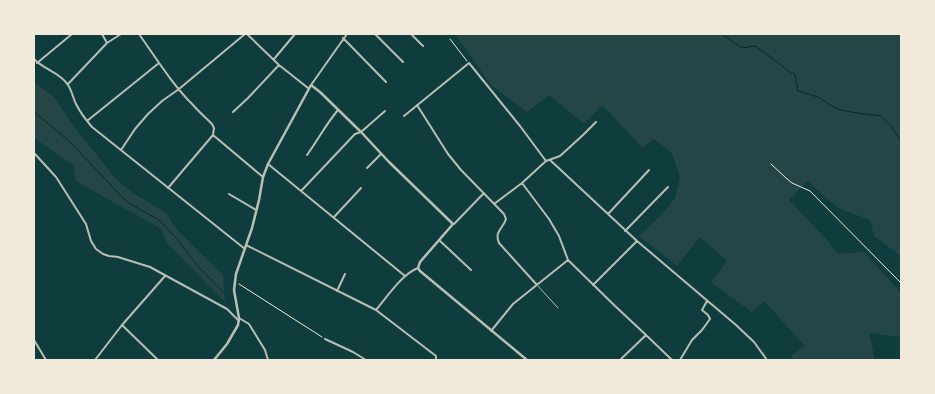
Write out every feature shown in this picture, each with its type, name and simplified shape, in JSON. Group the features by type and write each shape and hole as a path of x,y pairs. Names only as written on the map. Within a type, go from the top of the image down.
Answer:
{"street":[{"path":"38,63 72,34"},
{"path":"102,34 107,43"},
{"path":"68,84 107,43 121,34"},
{"path":"139,34 179,89 214,128 213,135 168,188"},
{"path":"122,150 135,129 148,114 246,34 278,65 308,88"},
{"path":"274,60 295,34"},
{"path":"214,360 227,344 239,320 234,281 256,210 262,178 308,88 347,34"},
{"path":"375,34 403,62"},
{"path":"411,34 423,46"},
{"path":"343,38 386,82"},
{"path":"34,59 68,84 75,103 92,127 245,247 376,310 436,356 436,360"},
{"path":"87,121 159,63"},
{"path":"404,116 469,63 546,161"},
{"path":"233,112 278,65"},
{"path":"311,85 453,224"},
{"path":"417,104 448,154 504,214 505,224 496,237 499,243 537,285"},
{"path":"308,155 328,122 338,110"},
{"path":"301,191 355,134 361,132 385,111"},
{"path":"494,204 522,183 546,161 560,156 596,122"},
{"path":"213,135 262,178"},
{"path":"34,153 56,176 86,224 91,241 96,249 103,254 150,267 227,309 239,320 249,324 265,350 268,360"},
{"path":"367,168 382,154"},
{"path":"550,160 637,242 736,325 754,342 767,360"},
{"path":"268,164 405,276"},
{"path":"608,214 649,170"},
{"path":"522,183 549,219 559,236 568,260 672,360"},
{"path":"626,231 668,187"},
{"path":"334,217 361,188"},
{"path":"418,268 420,262 453,224 484,193"},
{"path":"229,194 256,210"},
{"path":"439,240 471,270"},
{"path":"593,285 637,242"},
{"path":"491,331 513,304 568,260"},
{"path":"376,310 405,276 418,268"},
{"path":"418,268 423,275 527,360"},
{"path":"337,291 345,274"},
{"path":"95,360 122,324 166,276"},
{"path":"680,360 692,340 710,319 702,310 708,301"},
{"path":"122,324 158,360"},
{"path":"620,360 646,335"},
{"path":"325,339 366,360"},
{"path":"34,340 46,360"}],"lane":[{"path":"537,285 558,308"}],"path":[{"path":"450,39 469,63"},
{"path":"771,164 792,183 810,190 901,283"},
{"path":"234,281 325,339"}],"shaded area":[{"path":"455,34 901,34 901,256 874,236 870,220 838,208 807,181 789,200 838,254 864,252 901,293 901,337 869,333 875,360 795,360 791,356 805,346 764,301 752,312 711,282 727,261 700,237 677,266 639,236 661,215 675,198 680,178 672,153 654,139 643,148 602,105 584,124 549,95 527,112 491,85"},
{"path":"34,82 54,97 75,128 116,179 133,193 166,213 177,230 223,275 225,302 167,243 161,229 76,181 73,165 34,138"}],"waterway":[{"path":"722,34 742,48 755,46 795,75 798,91 818,97 837,109 881,116 891,126 901,141"},
{"path":"34,112 69,141 127,202 159,220 223,292"}]}
